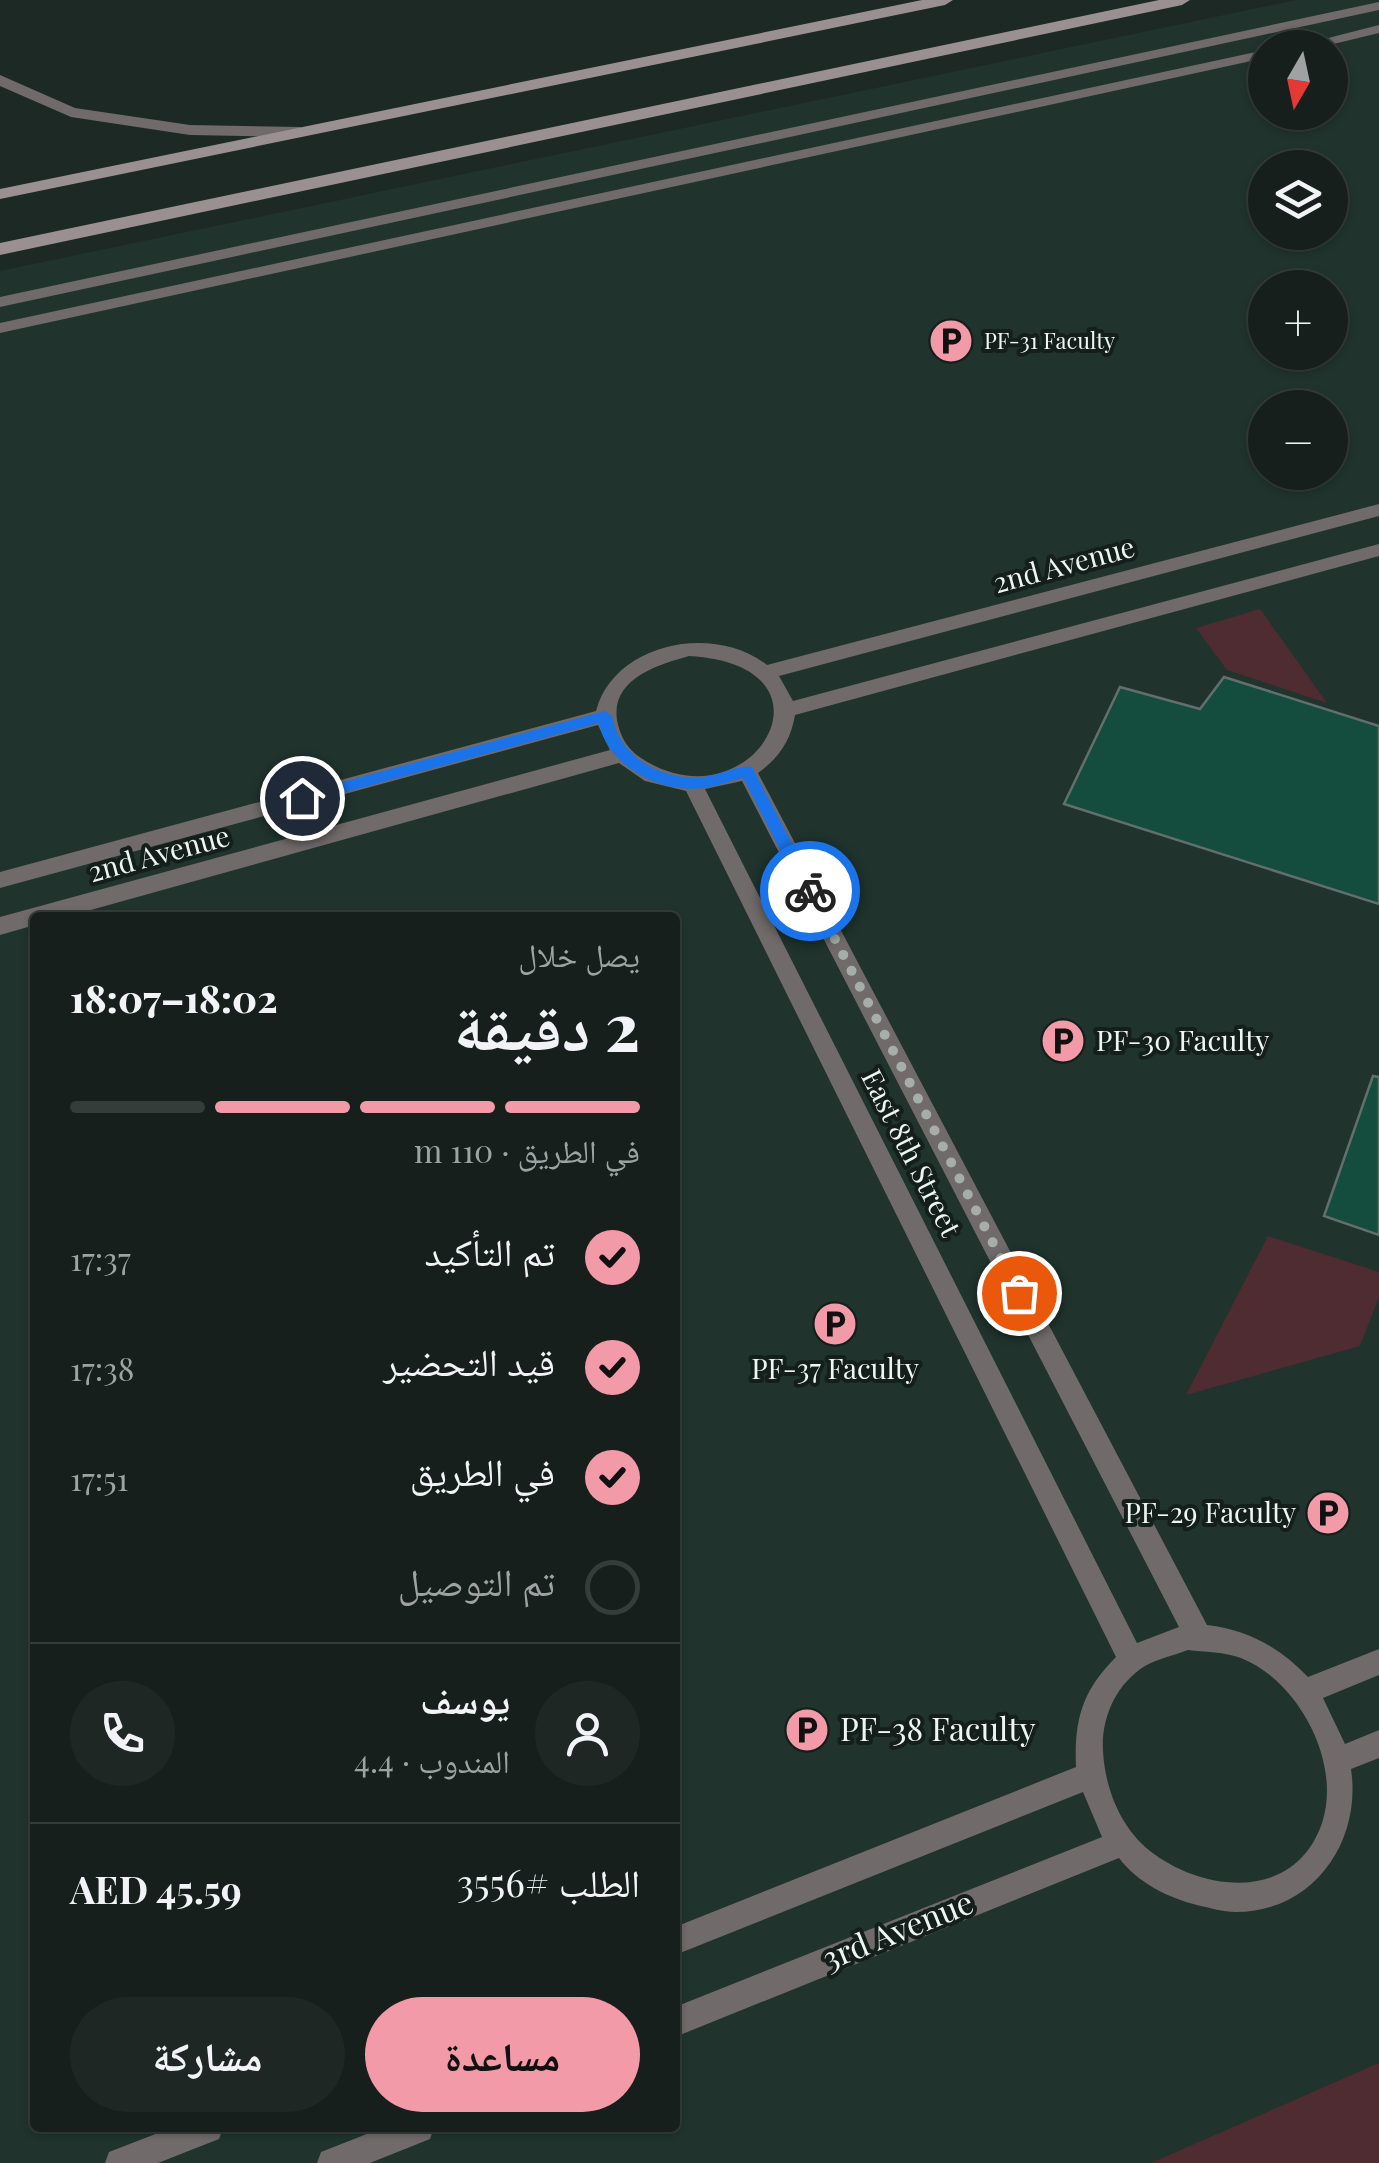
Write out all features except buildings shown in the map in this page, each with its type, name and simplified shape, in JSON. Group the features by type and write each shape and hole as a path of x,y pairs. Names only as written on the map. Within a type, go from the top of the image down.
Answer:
{"main road":[{"path":"0,194 945,0"},
{"path":"0,249 1182,0"}],"street":[{"path":"0,80 71,112 190,130 300,132"}],"lane":[{"path":"0,302 1379,6"},
{"path":"1348,36 1379,29"},
{"path":"0,328 1248,58"},
{"name":"2nd Avenue","path":"764,673 1379,510"},
{"path":"785,710 1379,550"},
{"path":"712,650 734,656 764,673 780,693 785,710 778,745 747,771 724,780 692,783 654,776 621,754 608,736 605,716 614,685 628,670 666,652 712,650"},
{"name":"2nd Avenue","path":"0,880 605,716"},
{"name":"2nd Avenue","path":"51,912 621,754"},
{"name":"East 8th Street","path":"747,771 1199,1638"},
{"name":"East 8th Street","path":"692,783 1130,1657"},
{"name":"2nd Avenue","path":"0,926 30,918"},
{"path":"1199,1638 1252,1649 1282,1668 1306,1690 1326,1722 1340,1760 1343,1790 1338,1822 1324,1852 1302,1876 1274,1892 1242,1898 1208,1897 1173,1885 1142,1865 1122,1842 1098,1806 1089,1776 1086,1737 1094,1706 1109,1679 1130,1657 1158,1643 1199,1638"},
{"path":"1306,1690 1379,1662"},
{"path":"1340,1760 1379,1744"},
{"path":"680,1939 1089,1776"},
{"name":"3rd Avenue","path":"680,2020 1122,1842"},
{"path":"332,2163 408,2132"},
{"path":"120,2163 170,2136"}],"shaded area":[{"path":"1296,0 1379,0 1379,2163 0,2163 0,271"},
{"path":"1260,609 1327,703 1227,670 1196,628"},
{"path":"1268,1236 1379,1272 1379,1297 1360,1346 1186,1395"},
{"path":"1379,2063 1379,2163 1151,2163"}],"way so far":[{"path":"810,891 1019,1293"}],"place":[{"name":"PF-31 Faculty","path":"951,341"},
{"name":"PF-30 Faculty","path":"1063,1041"},
{"name":"PF-37 Faculty","path":"835,1324"},
{"name":"PF-29 Faculty","path":"1328,1513"},
{"name":"PF-38 Faculty","path":"807,1730"}],"route":[{"path":"302,798 605,716 608,736 618,752 654,776 701,783 747,771 810,891"}]}
